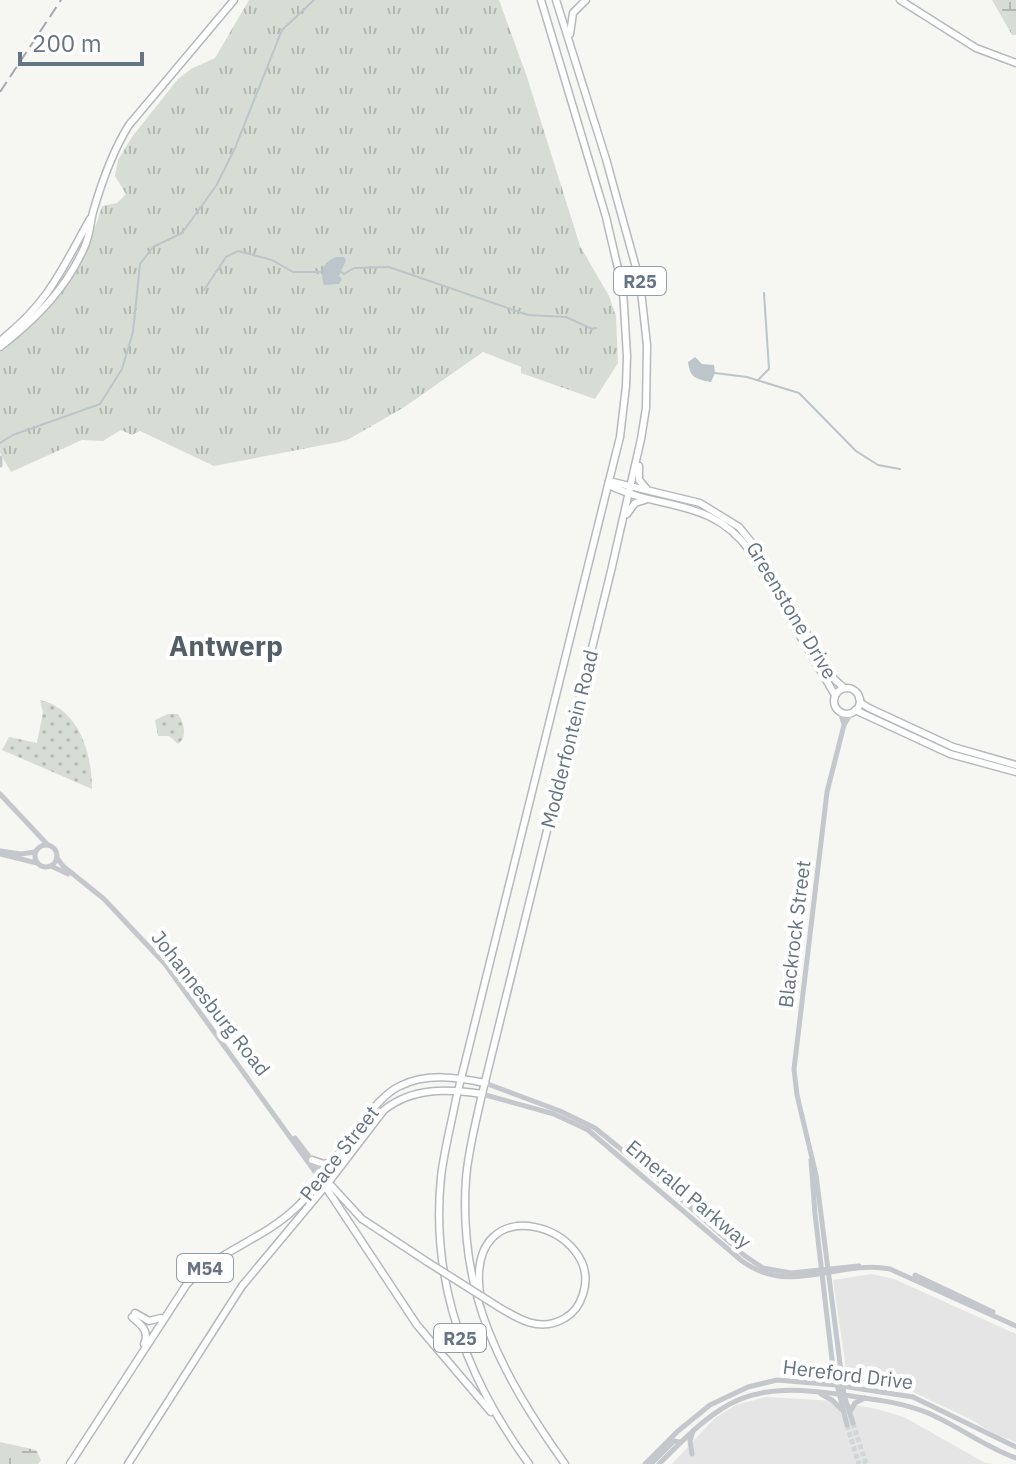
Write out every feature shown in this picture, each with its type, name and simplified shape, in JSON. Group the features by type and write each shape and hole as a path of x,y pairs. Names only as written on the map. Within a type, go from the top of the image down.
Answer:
{"main road":[{"path":"0,347 25,328 64,283 85,248 109,163 129,125 234,0"},
{"name":"Modderfontein Road","path":"529,1464 496,1417 470,1367 454,1321 439,1225 441,1174 458,1091 620,437 626,386 627,333 623,290 606,217 541,0"},
{"name":"Modderfontein Road","path":"556,0 640,282 647,345 646,408 611,571 482,1094 467,1169 466,1227 473,1282 484,1320 515,1390 565,1464"},
{"path":"572,49 571,17 586,0"},
{"path":"900,0 976,48 1016,63"},
{"path":"0,341 41,303 62,273 92,216"},
{"path":"641,439 638,476 650,490"},
{"name":"Greenstone Drive","path":"609,483 708,515 741,538 835,695"},
{"name":"Greenstone Drive","path":"630,490 650,490 700,503 739,527 756,548 833,678 844,688"},
{"path":"611,571 631,506 641,500 657,500"},
{"path":"1016,765 953,747 869,708 861,703 852,689 844,688 835,695 834,706 840,712 853,712 950,754 1016,772"},
{"path":"853,712 859,698"},
{"name":"Peace Street","path":"128,1464 242,1286 314,1199 335,1162 390,1091 411,1081 461,1078 485,1083"},
{"name":"Peace Street","path":"70,1464 169,1310 196,1274 274,1227 324,1181 352,1152 384,1110 395,1102 418,1093 458,1091 482,1094"},
{"path":"312,1160 324,1164 335,1162"},
{"path":"324,1181 417,1325 473,1394 496,1417"},
{"path":"324,1181 362,1219 429,1263 497,1306 528,1322 551,1324 566,1318 579,1305 585,1287 585,1274 566,1242 546,1229 522,1225 501,1231 490,1240 478,1271 484,1320"},
{"path":"314,1199 335,1201"},
{"path":"140,1355 146,1335 134,1315 154,1322 169,1310"}],"street":[{"name":"Blackrock Street","path":"840,712 844,725"},
{"name":"Blackrock Street","path":"839,1385 833,1368 811,1147 795,1087 794,1061 825,809 844,725 853,712"},
{"path":"0,794 54,848 57,858 51,866 44,867 0,852"},
{"path":"37,833 40,846"},
{"path":"12,855 35,852 40,846 48,845"},
{"path":"35,852 37,863"},
{"name":"Johannesburg Road","path":"57,858 104,899 171,971 324,1181"},
{"name":"Johannesburg Road","path":"51,866 79,882 128,924"},
{"name":"Emerald Parkway","path":"485,1083 560,1111 595,1128 665,1184 754,1264 767,1270 824,1271 872,1267 894,1270 1016,1325"},
{"name":"Emerald Parkway","path":"482,1094 554,1114 588,1130 753,1269 784,1278 824,1271"},
{"name":"Johannesburg Road","path":"267,1103 312,1160 324,1181"},
{"name":"Blackrock Street","path":"824,1271 842,1410 850,1424 850,1414 841,1394"},
{"path":"797,1381 826,1379 833,1368"},
{"name":"Hereford Drive","path":"645,1464 696,1415 724,1397 766,1381 839,1385 920,1399 1016,1447"},
{"name":"Hereford Drive","path":"659,1464 696,1427 723,1407 749,1395 778,1389 866,1398 929,1414 1016,1458"},
{"path":"806,1390 829,1398 842,1410"},
{"path":"850,1414 855,1403 866,1398"},
{"path":"692,1454 690,1441 696,1427"},
{"path":"651,1464 674,1441 680,1442"}],"shaded area":[{"path":"336,257 346,260 339,276 342,279 339,284 324,285 323,268"},
{"path":"695,357 702,364 714,365 711,382 692,375 688,362"},
{"path":"872,1274 894,1279 1016,1334 1016,1442 996,1435 913,1392 848,1382 833,1280"},
{"path":"766,1397 835,1401 877,1409 904,1417 985,1463 994,1464 672,1464 714,1419 736,1405"}],"green space":[{"path":"249,0 499,0 527,77 580,246 609,296 616,316 618,363 595,399 521,373 521,367 483,352 403,408 339,442 214,466 140,431 132,435 121,430 103,441 82,440 11,472 0,453 0,351 35,320 63,287 85,250 102,206 117,203 126,194 115,176 118,160 132,137 178,79 215,58"},
{"path":"992,0 1016,0 1016,35 1012,35"},
{"path":"40,700 65,713 81,734 89,761 92,789 2,750 9,737 37,743 43,712"},
{"path":"168,714 178,714 182,722 184,734 178,744 169,736 158,736 155,720"},
{"path":"0,1442 36,1450 41,1460 38,1464 0,1464"}],"waterway":[{"path":"0,443 13,435 100,404 122,369 133,332 140,264 153,247 182,233 216,186 235,148 282,30 314,0"},
{"path":"204,290 226,257 238,251 272,260 293,272 321,272"},
{"path":"340,271 344,274 354,268 389,267 528,315 566,317 596,328"},
{"path":"758,380 769,369 764,293"},
{"path":"715,373 747,377 799,393 856,451 878,465 900,469"}],"tunnel":[{"path":"853,1423 866,1464"},
{"path":"847,1425 859,1464"}],"railway":[{"path":"0,92 61,0"}],"district":[{"name":"Antwerp","path":"226,645"}]}
